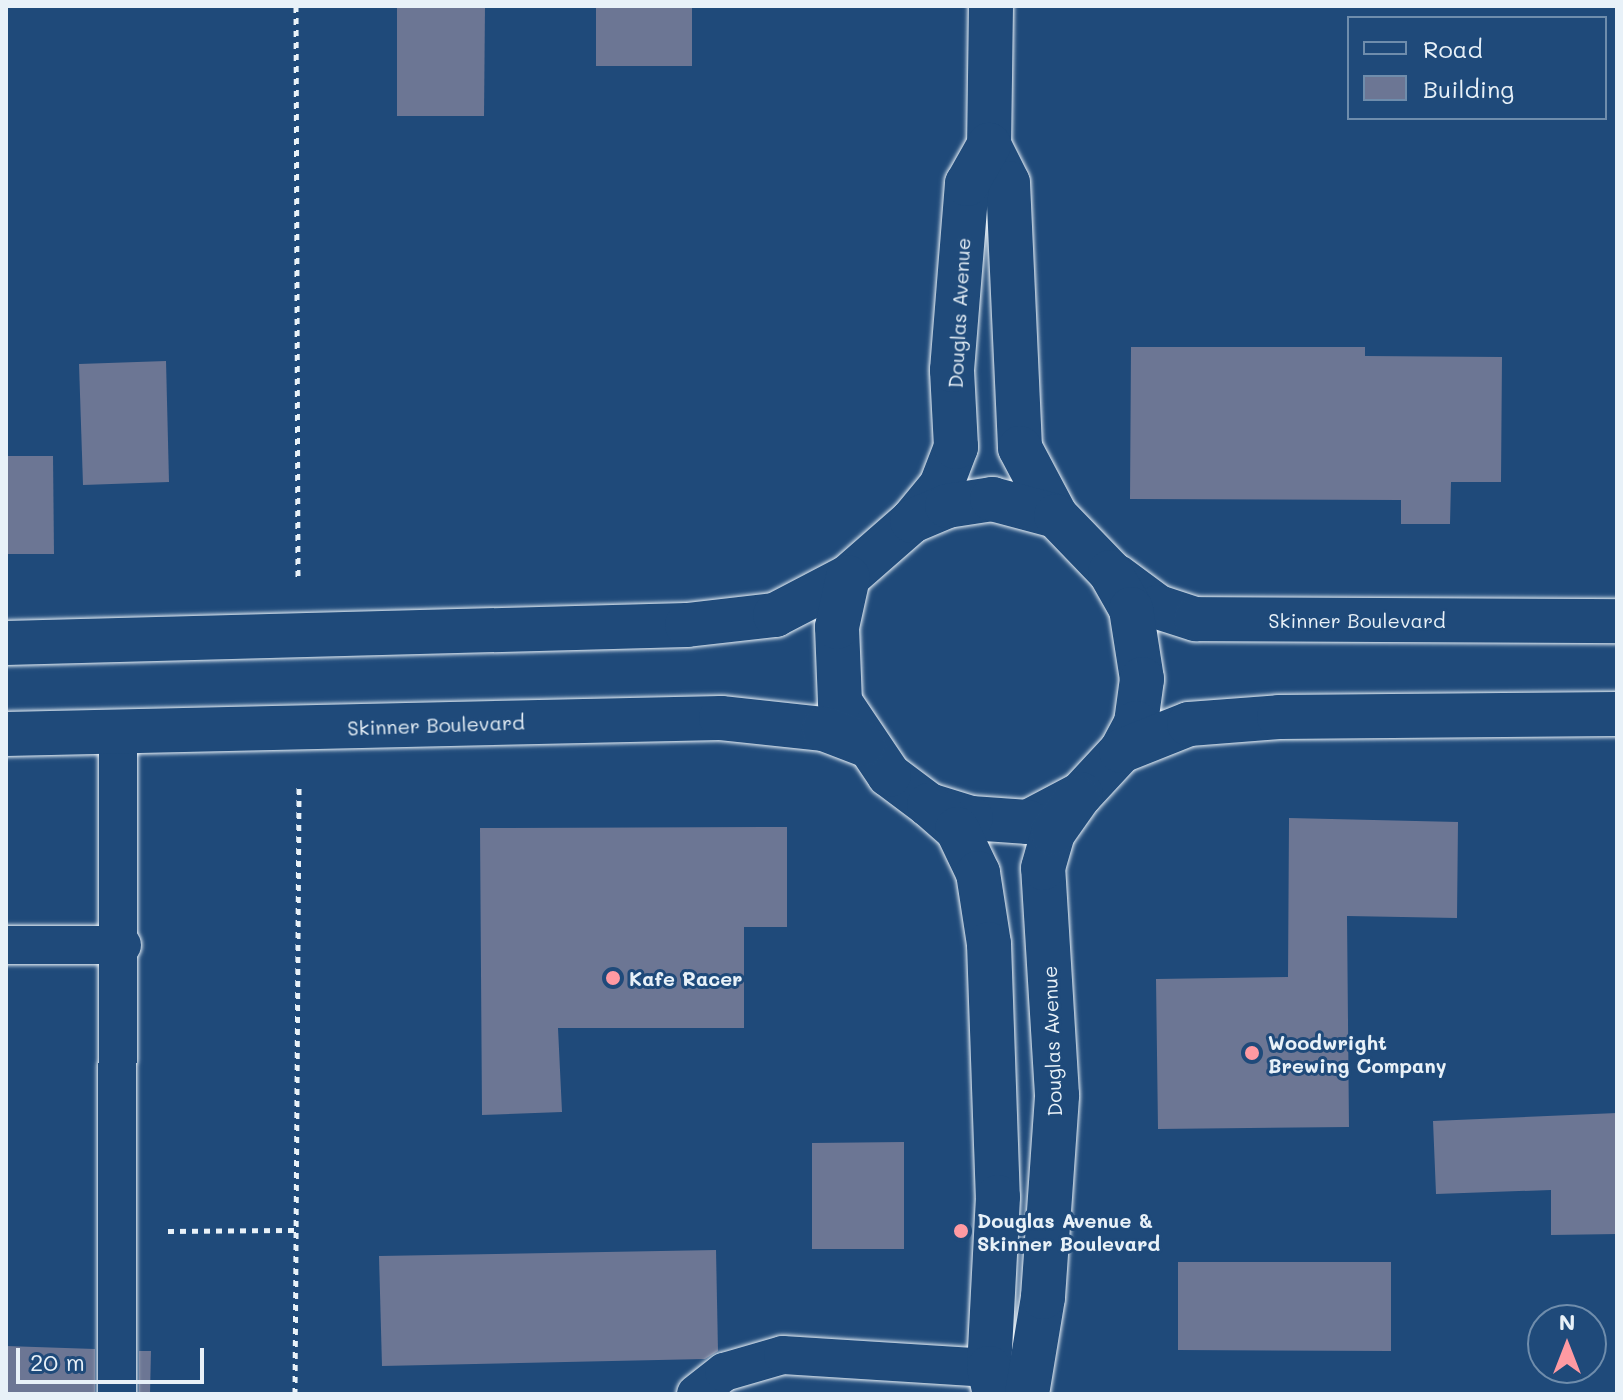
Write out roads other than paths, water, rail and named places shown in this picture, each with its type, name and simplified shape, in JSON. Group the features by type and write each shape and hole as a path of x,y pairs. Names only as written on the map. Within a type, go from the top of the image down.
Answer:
{"main road":[{"name":"Douglas Avenue","path":"991,6 989,145 1008,183 1020,448 1056,516"},
{"name":"Douglas Avenue","path":"912,521 941,486 956,447 952,370 967,184 989,145"},
{"path":"6,643 721,621 775,615 848,577 912,521 992,499 1056,516"},
{"name":"Skinner Boulevard","path":"1056,516 1110,572 1158,607 1196,619 1617,621"},
{"name":"Skinner Boulevard","path":"848,577 835,661 840,702 863,744 889,775 929,805 971,818 1028,822 1081,794 1121,751 1136,723 1141,647 1131,609 1110,572"},
{"name":"Skinner Boulevard","path":"1121,751 1189,724 1279,717 1617,714"},
{"name":"Skinner Boulevard","path":"6,734 299,730 721,718 824,729 863,744"},
{"name":"Douglas Avenue","path":"1027,1394 1043,1297 1057,1095 1043,868 1053,833 1081,794"},
{"path":"929,805 957,829 978,873 989,944 998,1197 992,1381"}],"lane":[{"path":"117,1394 122,945 118,731"},
{"path":"6,945 122,945"},
{"path":"696,1394 724,1372 783,1355 992,1381"}],"place":[{"name":"Kafe Racer","path":"613,978"},
{"name":"Woodwright Brewing Company","path":"1252,1053"},
{"name":"Douglas Avenue & Skinner Boulevard","path":"961,1231"}]}
